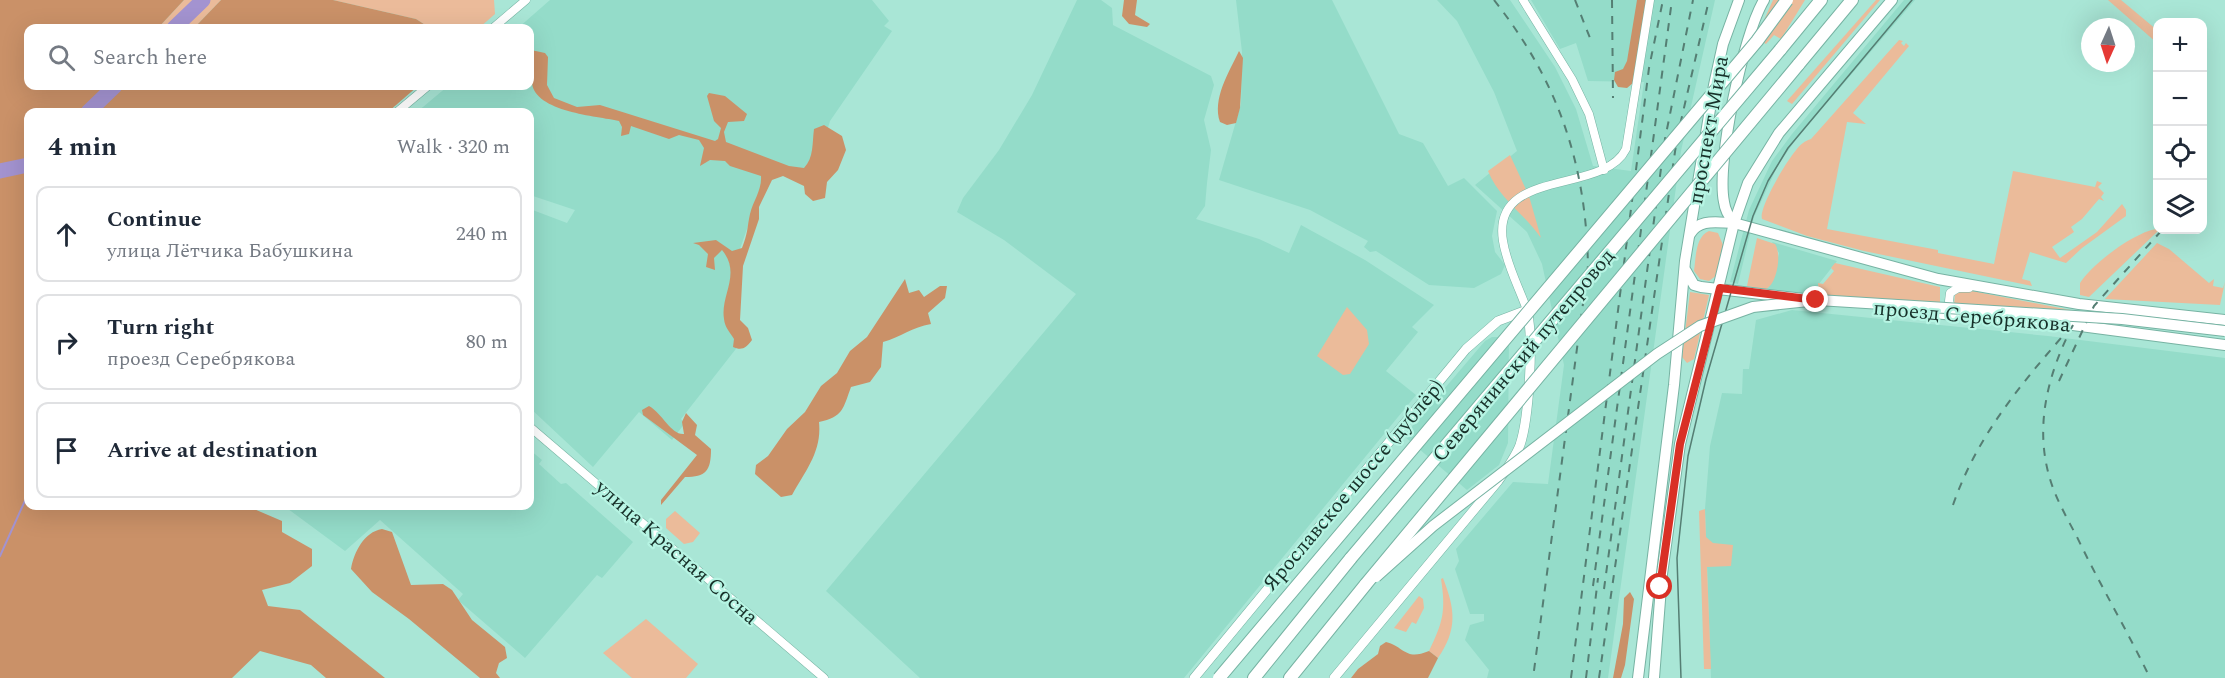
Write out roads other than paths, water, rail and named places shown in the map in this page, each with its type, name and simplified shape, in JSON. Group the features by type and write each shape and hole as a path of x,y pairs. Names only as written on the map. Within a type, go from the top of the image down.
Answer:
{"main road":[{"name":"проспект Мира","path":"1638,678 1674,385 1685,261 1713,86 1723,44 1739,0"},
{"path":"1734,223 1724,205 1722,191 1725,150 1741,64 1749,34 1764,0"},
{"path":"1219,678 1757,41 1787,0"},
{"name":"Северянинский путепровод","path":"1254,678 1351,558 1821,0"},
{"name":"Северянинский путепровод","path":"1290,678 1852,0"},
{"path":"1654,678 1662,574 1680,444 1720,288 1734,223 1748,183 1769,146 1892,0"},
{"name":"проезд Серебрякова","path":"1690,234 1697,225 1705,222 1734,223 1938,279 2079,304 2225,320"},
{"name":"проезд Серебрякова","path":"1685,261 1688,278 1694,285 1971,318 2073,325 2225,345"},
{"path":"1366,584 1395,562 1433,526 1657,354 1700,326 1753,307 1818,300 2122,319 2225,331"}],"street":[{"path":"498,24 526,0"},
{"path":"1523,0 1572,79 1585,106 1604,170"},
{"path":"1334,678 1498,481 1519,447 1526,416 1530,327 1527,310 1513,277 1502,228 1508,211 1531,190 1604,170 1622,158 1626,149 1650,0"},
{"path":"401,108 423,90"},
{"path":"1971,318 1953,311 1949,305 1950,293 1963,287 1994,288"},
{"name":"Ярославское шоссе (дублёр)","path":"1194,678 1466,349 1498,321 1527,310"},
{"name":"улица Красная Сосна","path":"534,430 824,678"}],"waterway":[{"path":"178,24 203,0"},
{"path":"92,108 111,90"},
{"path":"0,171 24,166"},
{"path":"0,556 24,503"}],"tram line":[{"path":"1681,678 1677,558 1688,456 1706,379 1753,216 1768,181 1788,148 1912,0"}],"railway":[{"path":"1494,0 1535,61 1564,125 1574,158 1586,228 1588,266 1533,678"},
{"path":"1575,0 1590,38"},
{"path":"1612,0 1613,98"},
{"path":"1571,678 1649,68 1663,0"},
{"path":"1593,586 1672,0"},
{"path":"1604,589 1665,139 1693,0"},
{"path":"1599,678 1677,138 1709,0"},
{"path":"2059,381 2094,306 2158,234"},
{"path":"2073,325 2057,362 2046,400 2043,439 2045,459 2052,486 2062,508 2150,678"},
{"path":"1953,505 1962,481 1985,437 2013,396 2061,338"},
{"path":"1586,678 1598,578"}]}
